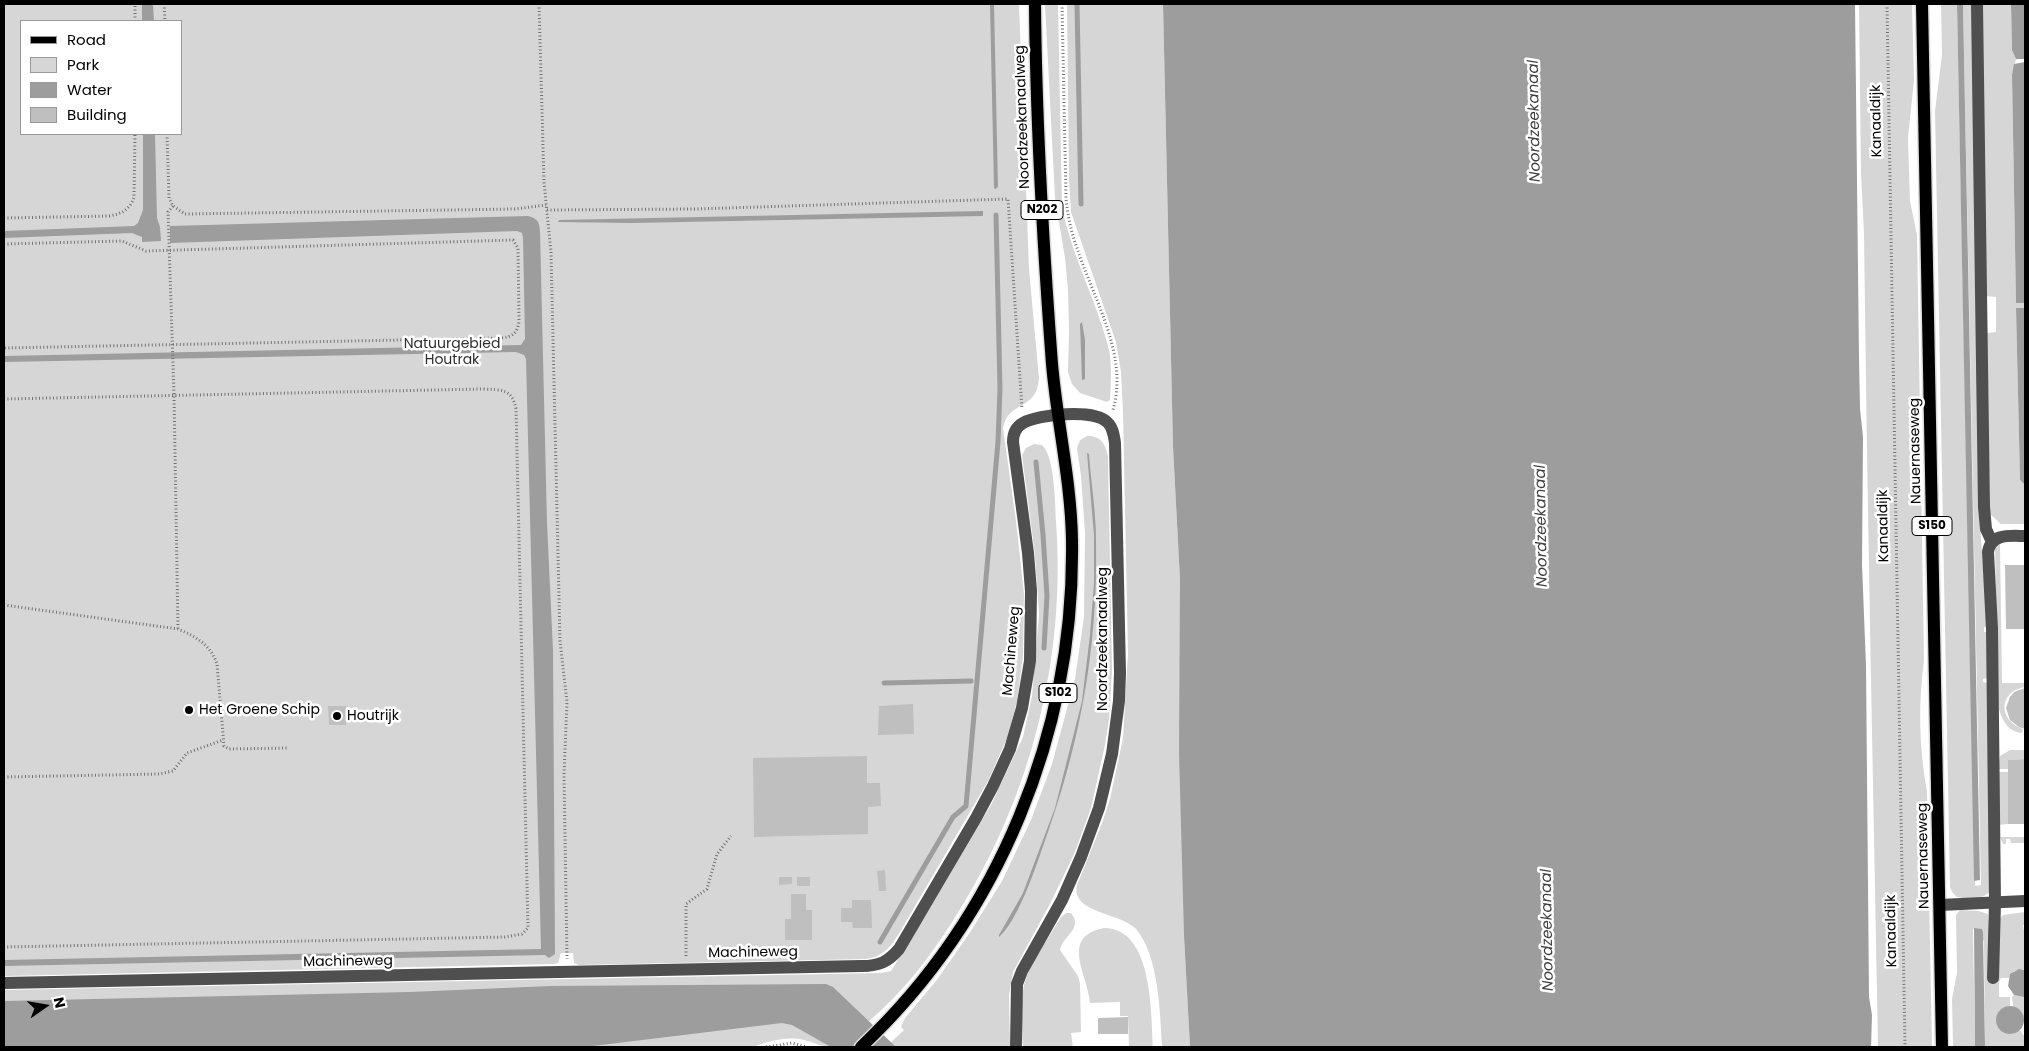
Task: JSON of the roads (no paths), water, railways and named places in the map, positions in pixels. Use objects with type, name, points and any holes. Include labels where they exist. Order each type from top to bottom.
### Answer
[{"type":"main road","name":"Noordzeekanaalweg","points":[[1035,4],[1036,79],[1043,235],[1058,416]]},
{"type":"main road","name":"Nauernaseweg","points":[[1922,4],[1942,1047]]},
{"type":"main road","name":"S102","points":[[861,1047],[892,1017],[948,948],[994,872],[1026,801],[1049,732],[1063,668],[1072,574],[1070,510],[1058,416]]},
{"type":"street","points":[[1976,4],[1984,507],[1986,528],[1992,542]]},
{"type":"street","name":"Noordzeekanaalweg","points":[[1016,1047],[1017,984],[1022,971],[1062,900],[1082,856],[1099,808],[1114,745],[1119,701],[1120,648],[1116,444],[1113,431],[1108,422],[1099,417],[1089,414],[1058,416]]},
{"type":"street","name":"Machineweg","points":[[4,984],[870,966],[886,962],[899,949],[989,794],[1010,749],[1019,722],[1030,661],[1032,608],[1028,553],[1013,442],[1015,431],[1023,423],[1058,416]]},
{"type":"street","points":[[1993,978],[1995,903],[1992,629],[1988,552],[1992,542],[2003,536],[2025,536]]},
{"type":"street","points":[[1940,905],[2025,901]]},
{"type":"water","points":[[142,4],[153,4],[154,20],[142,20]]},
{"type":"water","points":[[990,4],[994,4],[998,187],[995,189],[994,188]]},
{"type":"water","name":"Noordzeekanaal","points":[[1163,4],[1855,4],[1859,358],[1860,409],[1863,437],[1862,564],[1866,666],[1871,1047],[1190,1047],[1184,936],[1179,752],[1180,580],[1173,447]]},
{"type":"water","points":[[1957,4],[1963,4],[1980,880],[1974,881]]},
{"type":"water","points":[[2011,4],[2025,4],[2025,59],[2016,59],[2012,50]]},
{"type":"water","points":[[2025,62],[2025,303],[2016,303],[2012,75],[2014,64]]},
{"type":"water","points":[[143,135],[155,135],[157,218],[161,241],[142,242],[142,237],[132,233],[4,238],[4,231],[134,226],[138,223],[143,210]]},
{"type":"water","points":[[983,211],[983,216],[632,223],[558,222],[559,220]]},
{"type":"water","points":[[528,216],[537,221],[540,231],[547,523],[553,650],[555,954],[549,958],[545,955],[4,966],[4,960],[541,949],[526,359],[524,355],[516,352],[4,362],[4,356],[521,345],[525,339],[523,238],[522,233],[517,231],[170,243],[170,226]]},
{"type":"water","points":[[2016,308],[2025,308],[2025,485],[2020,480]]},
{"type":"water","points":[[1082,322],[1085,340],[1085,379],[1082,380],[1080,324]]},
{"type":"water","points":[[1087,453],[1089,454],[1095,519],[1096,582],[1094,622],[1084,700],[1066,775],[1038,862],[1018,909],[1006,930],[999,937],[1023,893],[1055,808],[1082,701],[1094,583],[1094,535]]},
{"type":"water","points":[[1974,928],[1982,929],[1983,933],[1985,1047],[1975,1047]]},
{"type":"water","points":[[2019,969],[2025,970],[2024,997],[2014,995],[2008,986],[2010,974]]},
{"type":"water","points":[[826,984],[833,987],[896,1047],[831,1047],[792,1025],[782,1023],[593,1046],[4,1047],[4,1001],[410,992],[550,986]]},
{"type":"water","points":[[2010,1006],[2020,1010],[2024,1020],[2020,1030],[2010,1034],[2000,1030],[1996,1020],[2000,1010]]},
{"type":"waterway","points":[[1077,4],[1081,204]]},
{"type":"waterway","points":[[880,942],[953,817],[966,806],[998,442],[1000,389],[996,215]]},
{"type":"waterway","points":[[1036,462],[1047,596],[1044,648]]},
{"type":"waterway","points":[[884,683],[971,681]]},
{"type":"place","name":"Het Groene Schip","points":[[189,710]]},
{"type":"place","name":"Houtrijk","points":[[337,716]]},
{"type":"park label","name":"Natuurgebied Houtrak","points":[[452,352]]}]
